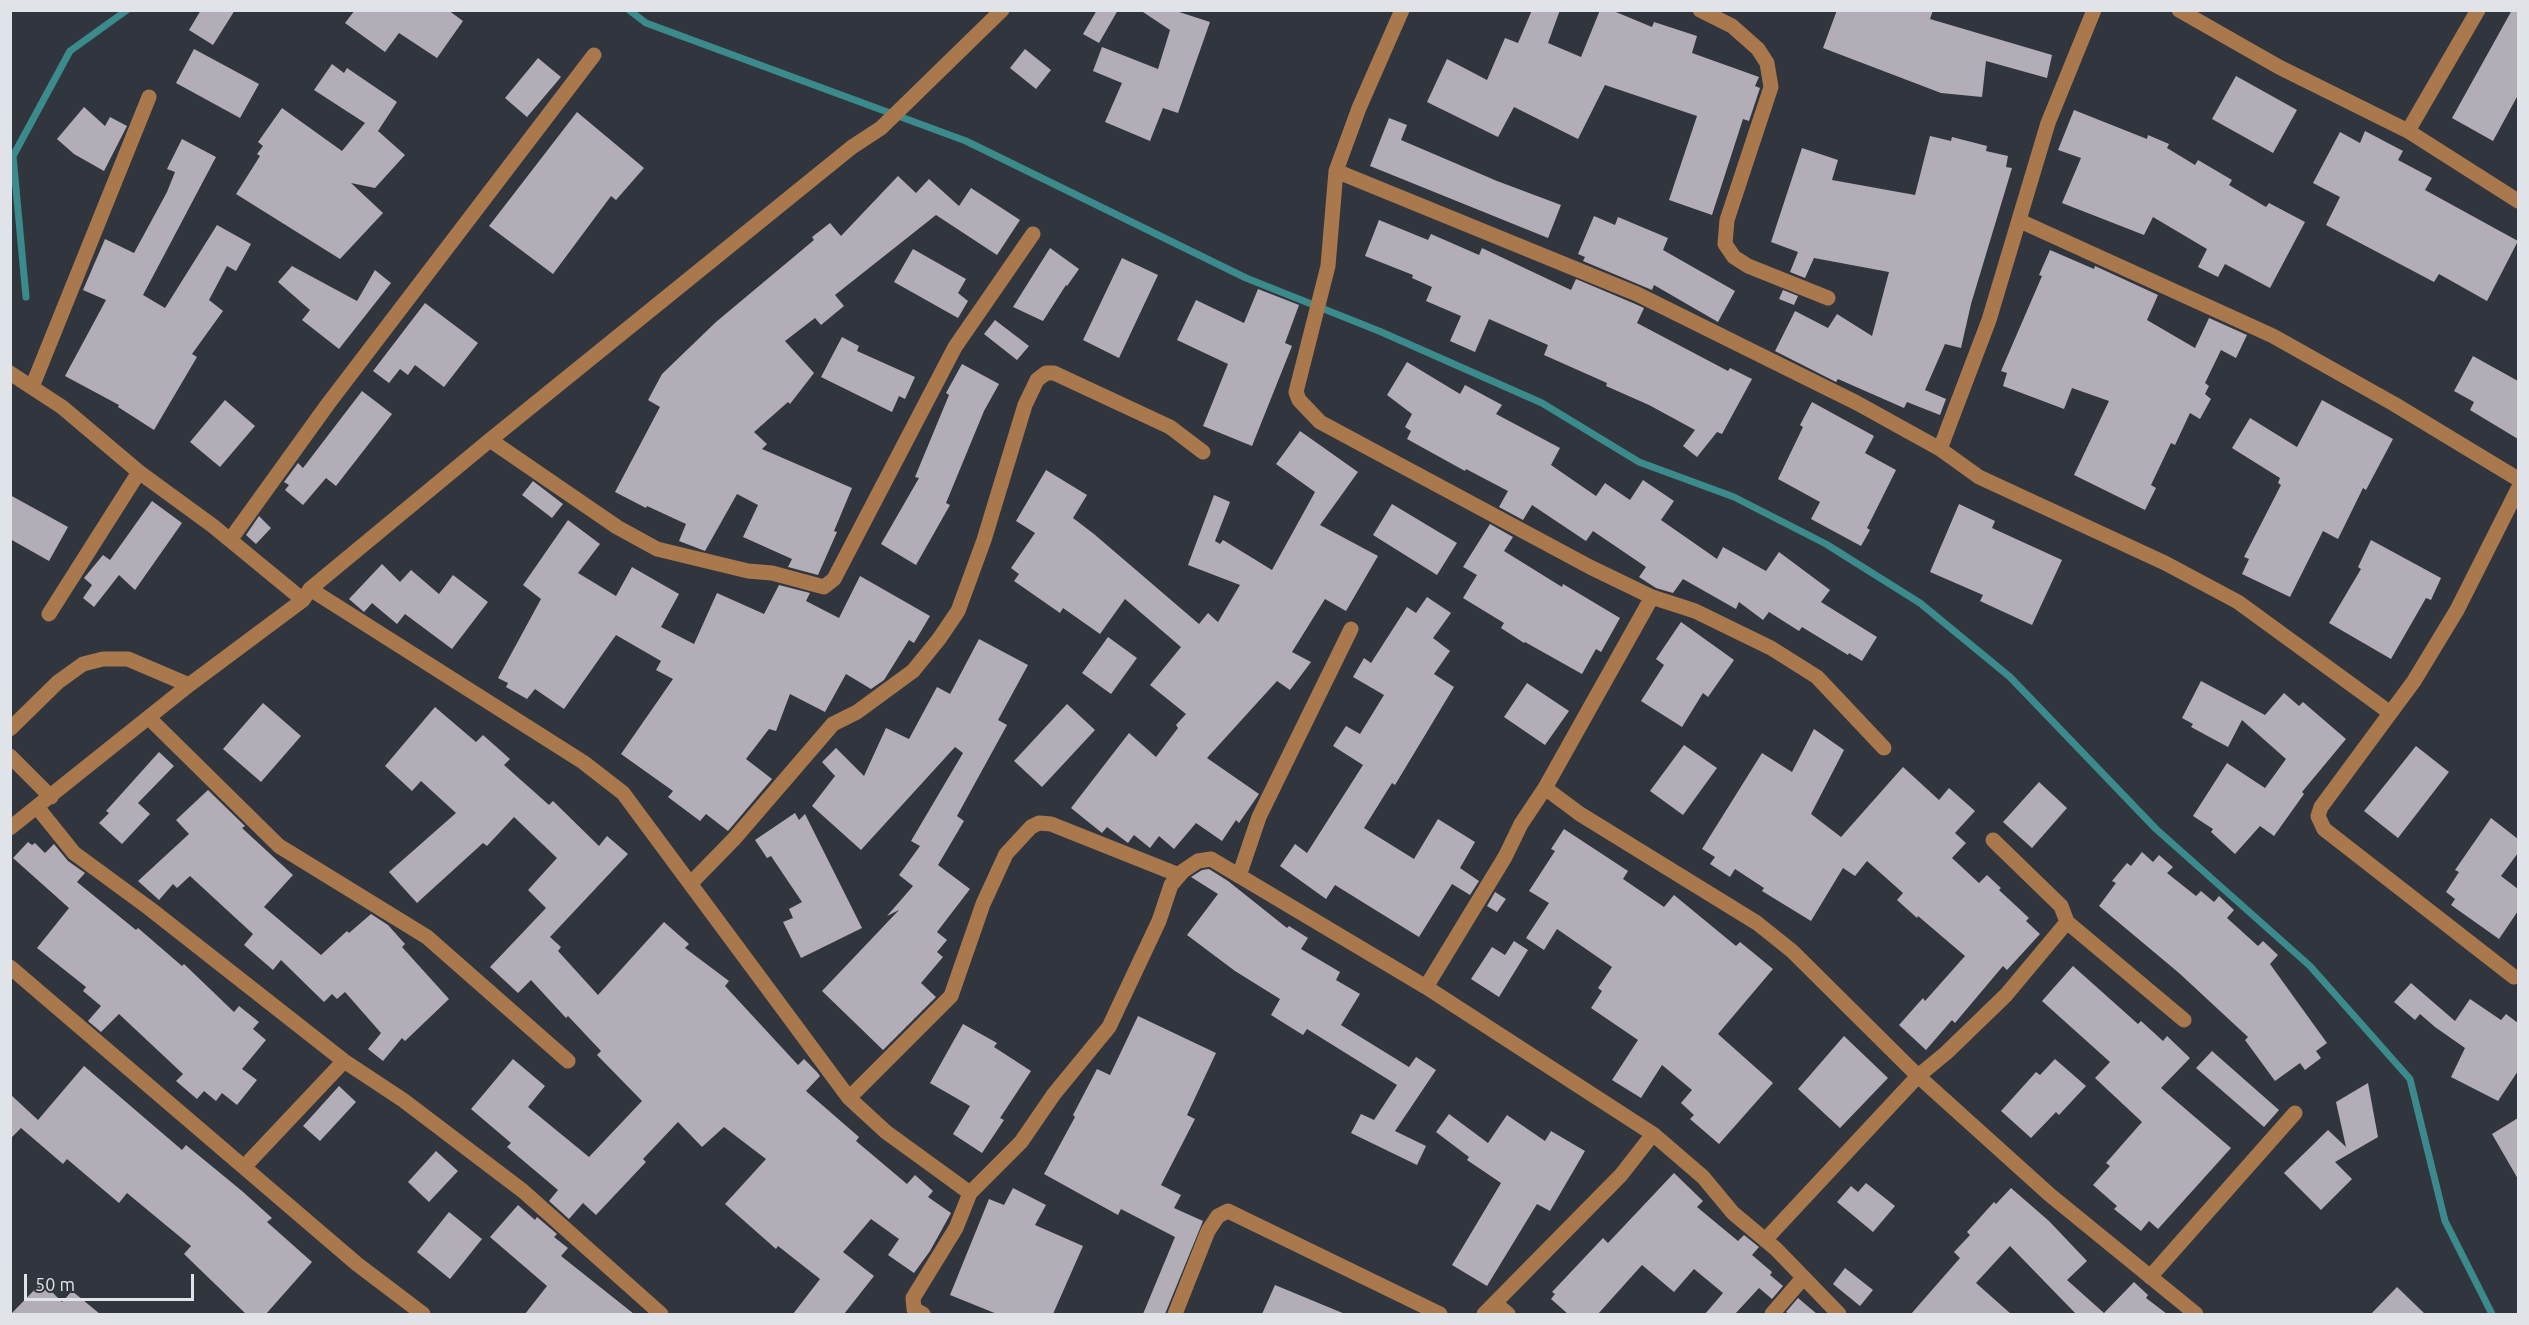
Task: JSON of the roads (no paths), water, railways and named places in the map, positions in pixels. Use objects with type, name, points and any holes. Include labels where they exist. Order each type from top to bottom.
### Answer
[{"type":"street","points":[[10,828],[306,594],[490,440],[852,147],[881,128],[1002,10]]},
{"type":"street","points":[[1402,10],[1359,108],[1336,171],[1328,266],[1296,392],[1299,400],[1320,422],[1590,567],[1652,597],[1695,611],[1771,648],[1817,677],[1884,748]]},
{"type":"street","points":[[1700,10],[1732,26],[1758,49],[1767,63],[1771,87],[1726,220],[1725,244],[1734,257],[1748,266],[1828,298]]},
{"type":"street","points":[[1940,449],[1989,320],[2048,123],[2094,10]]},
{"type":"street","points":[[2179,10],[2279,67],[2408,131],[2518,201]]},
{"type":"street","points":[[2408,131],[2478,10]]},
{"type":"street","points":[[230,540],[328,404],[594,55]]},
{"type":"street","points":[[32,387],[149,97]]},
{"type":"street","points":[[1336,171],[1637,294],[1857,403],[1940,449],[1979,477],[2165,563],[2238,602],[2389,712]]},
{"type":"street","points":[[2020,221],[2273,336],[2394,404],[2518,479]]},
{"type":"street","points":[[490,440],[617,527],[657,549],[748,571],[772,573],[824,587],[834,579],[955,347],[1033,234]]},
{"type":"street","points":[[10,373],[62,407],[139,472],[306,594],[583,762],[623,793],[849,1098],[886,1132],[970,1193]]},
{"type":"street","points":[[691,883],[734,839],[833,724],[857,712],[913,670],[939,639],[958,611],[984,540],[1025,405],[1036,380],[1046,373],[1054,373],[1170,427],[1203,452]]},
{"type":"street","points":[[49,614],[139,472]]},
{"type":"street","points":[[2514,977],[2324,829],[2318,816],[2320,807],[2414,681],[2457,610],[2518,489]]},
{"type":"street","points":[[1426,987],[1505,857],[1521,824],[1545,788],[1652,597]]},
{"type":"street","points":[[1239,876],[1259,817],[1352,629]]},
{"type":"street","points":[[10,729],[67,676],[83,664],[103,659],[128,659],[189,686]]},
{"type":"street","points":[[149,718],[279,846],[427,937],[568,1061]]},
{"type":"street","points":[[10,756],[51,796]]},
{"type":"street","points":[[1545,788],[1580,814],[1757,923],[1792,951],[1918,1076],[2050,1195],[2196,1314]]},
{"type":"street","points":[[37,807],[74,853],[149,908],[344,1061],[403,1100],[523,1191],[661,1314]]},
{"type":"street","points":[[849,1098],[951,996],[983,904],[1006,854],[1031,827],[1039,823],[1051,824],[1179,875]]},
{"type":"street","points":[[1993,840],[2061,906],[2067,922],[2184,1020]]},
{"type":"street","points":[[923,1314],[914,1309],[914,1298],[956,1228],[970,1193],[1021,1142],[1054,1094],[1109,1027],[1159,921],[1171,885],[1179,875],[1197,861],[1211,859],[1426,987],[1653,1134],[1703,1177],[1733,1213],[1765,1240],[1839,1314]]},
{"type":"street","points":[[1765,1240],[1918,1076],[1946,1053],[2006,995],[2067,922]]},
{"type":"street","points":[[10,967],[357,1264],[423,1314]]},
{"type":"street","points":[[243,1167],[344,1061]]},
{"type":"street","points":[[2150,1277],[2295,1113]]},
{"type":"street","points":[[1484,1314],[1621,1175],[1653,1134]]},
{"type":"street","points":[[1174,1314],[1208,1231],[1218,1216],[1228,1211],[1440,1314]]},
{"type":"street","points":[[1772,1314],[1803,1278]]},
{"type":"street","points":[[1495,1303],[1508,1314]]},
{"type":"waterway","points":[[26,297],[13,156],[70,51],[127,10]]},
{"type":"waterway","points":[[629,10],[646,23],[966,141],[1246,278],[1379,331],[1542,403],[1639,462],[1734,497],[1826,544],[1920,603],[2010,677],[2156,829],[2310,966],[2410,1079],[2445,1221],[2492,1314]]}]
